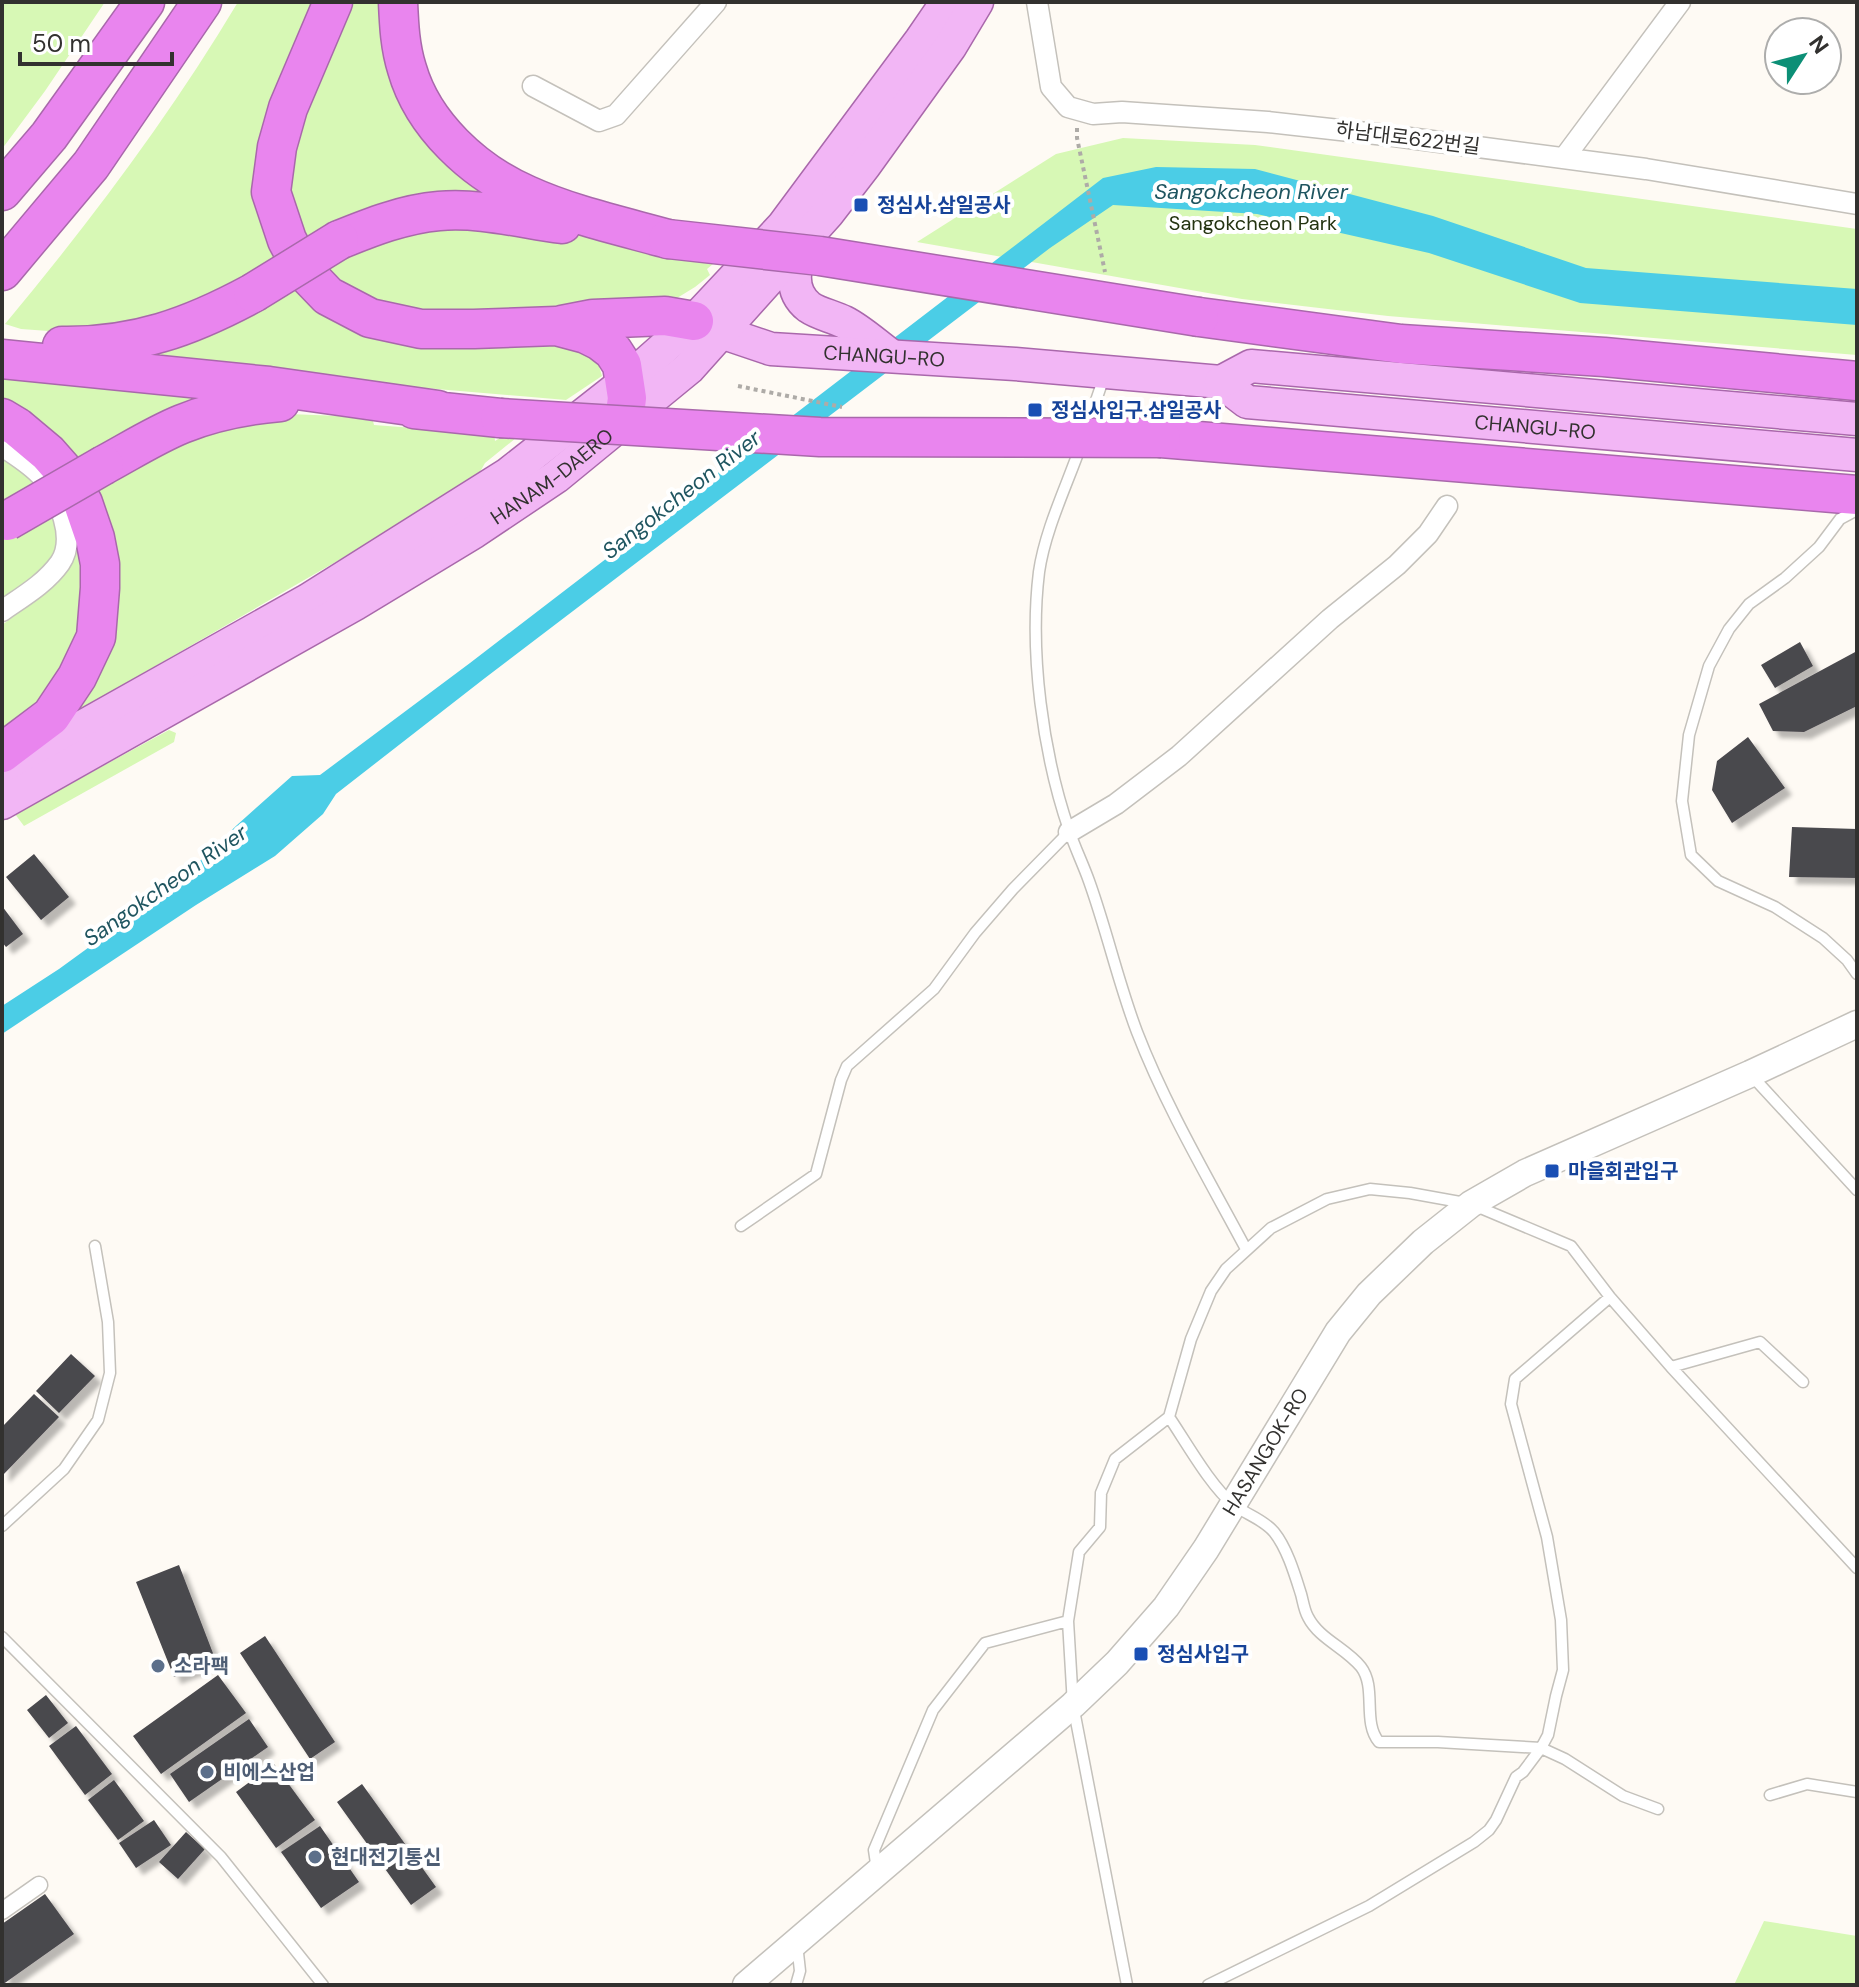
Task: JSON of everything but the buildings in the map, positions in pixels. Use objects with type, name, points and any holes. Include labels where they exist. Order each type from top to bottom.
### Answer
[{"type":"highway","points":[[2,191],[49,136],[145,2]]},
{"type":"highway","points":[[2,271],[91,165],[202,2]]},
{"type":"highway","points":[[333,2],[288,108],[277,147],[271,192],[287,240],[303,270],[328,296],[370,318],[421,329],[556,326],[593,319],[665,316],[707,327]]},
{"type":"highway","points":[[398,2],[407,71],[420,101],[441,130],[465,155],[494,178],[526,195],[668,239]]},
{"type":"highway","points":[[2,342],[81,346],[136,340],[209,315],[253,293],[339,240],[386,221],[440,211],[471,211],[668,239],[820,256],[1199,317],[1401,344],[1604,357],[1857,381]]},
{"type":"highway","points":[[556,326],[586,334],[613,351],[622,365],[625,382],[627,398],[624,421]]},
{"type":"highway","points":[[2,359],[269,386],[500,418],[820,437],[1161,438],[1857,495]]},
{"type":"highway","points":[[4,522],[181,424],[218,412],[288,402],[438,410]]},
{"type":"highway","points":[[2,418],[48,453],[63,470],[83,503],[100,564],[96,637],[77,677],[51,716],[2,753]]},
{"type":"main road","name":"HANAM-DAERO","points":[[2,803],[355,604],[474,532],[556,477],[689,368],[707,327],[947,2]]},
{"type":"main road","name":"HANAM-DAERO","points":[[2,772],[308,600],[508,474],[625,382],[707,327],[805,240],[865,165],[950,47],[977,2]]},
{"type":"main road","points":[[805,240],[795,263],[795,283],[807,306],[845,322],[890,355]]},
{"type":"main road","name":"CHANGU-RO","points":[[707,327],[771,349],[1015,364],[1221,382],[1247,402],[1857,455]]},
{"type":"main road","name":"CHANGU-RO","points":[[1221,382],[1251,366],[1857,419]]},
{"type":"street","points":[[533,86],[599,121],[616,115],[716,2]]},
{"type":"street","name":"하남대로622번길","points":[[1037,2],[1051,87],[1068,107],[1093,114],[1122,112],[1268,122],[1646,169],[1857,204]]},
{"type":"street","points":[[1564,158],[1680,2]]},
{"type":"street","points":[[2,446],[41,476],[64,513],[67,538],[62,560],[47,579],[2,611]]},
{"type":"street","points":[[1069,832],[1116,804],[1179,756],[1330,619],[1397,565],[1428,534],[1447,506]]},
{"type":"street","name":"HASANGOK-RO","points":[[746,1985],[1073,1705],[1117,1663],[1166,1607],[1206,1549],[1338,1332],[1369,1294],[1423,1242],[1471,1204],[1525,1173],[1857,1024]]},
{"type":"street","points":[[2,1911],[39,1885]]},
{"type":"lane","points":[[1106,371],[1049,533],[1040,568],[1035,615],[1046,738],[1069,832],[1089,881],[1138,1035],[1173,1110],[1246,1249]]},
{"type":"lane","points":[[1857,510],[1840,519],[1819,547],[1785,578],[1749,604],[1729,629],[1709,666],[1689,735],[1682,801],[1691,855],[1718,881],[1775,907],[1823,938],[1857,974]]},
{"type":"lane","points":[[741,1226],[816,1174],[847,1066],[934,989],[975,933],[1069,832]]},
{"type":"lane","points":[[1750,1074],[1857,1190]]},
{"type":"lane","points":[[1127,1985],[1073,1705],[1068,1621],[1079,1552],[1100,1527],[1101,1493],[1115,1459],[1169,1417],[1191,1339],[1211,1291],[1226,1269],[1271,1228],[1327,1199],[1370,1189],[1471,1204],[1571,1246],[1610,1297],[1671,1367],[1857,1568]]},
{"type":"lane","points":[[2,1526],[64,1469],[98,1420],[110,1373],[108,1322],[95,1246]]},
{"type":"lane","points":[[1208,1985],[1369,1906],[1474,1842],[1489,1830],[1516,1777],[1541,1748],[1548,1735],[1563,1670],[1561,1620],[1547,1537],[1511,1404],[1515,1379],[1610,1297]]},
{"type":"lane","points":[[1671,1367],[1760,1342],[1803,1382]]},
{"type":"lane","points":[[1169,1417],[1207,1474],[1233,1504],[1259,1519],[1275,1534],[1294,1571],[1308,1618],[1362,1668],[1370,1696],[1370,1718],[1379,1742],[1541,1748],[1565,1759],[1623,1796],[1658,1809]]},
{"type":"lane","points":[[878,1872],[874,1850],[933,1710],[985,1643],[1068,1621]]},
{"type":"lane","points":[[2,1637],[221,1857],[323,1985]]},
{"type":"lane","points":[[1770,1795],[1807,1784],[1857,1792]]},
{"type":"lane","points":[[796,1942],[800,1971],[796,1985]]},
{"type":"path","points":[[1077,138],[1107,281]]},
{"type":"path","points":[[738,386],[812,401]]},
{"type":"green space","points":[[2,2],[105,2],[2,149]]},
{"type":"green space","points":[[238,2],[318,2],[257,205],[264,236],[277,264],[182,316],[76,333],[21,329],[5,324],[128,168]]},
{"type":"green space","points":[[343,2],[381,2],[381,19],[501,195],[306,246],[284,171]]},
{"type":"green space","name":"Sangokcheon Park","points":[[1123,138],[1255,145],[1857,229],[1857,355],[1388,316],[1242,299],[917,242],[1056,154]]},
{"type":"green space","points":[[532,226],[719,259],[707,269],[710,275],[669,303],[457,312],[409,308],[383,302],[347,284],[325,264],[412,228]]},
{"type":"green space","points":[[295,281],[584,351],[598,363],[602,376],[566,400],[224,371],[119,356]]},
{"type":"green space","points":[[2,374],[229,395],[77,467],[19,409],[2,399]]},
{"type":"green space","points":[[289,414],[339,416],[373,421],[374,425],[494,434],[495,441],[503,436],[516,438],[485,463],[476,479],[436,504],[74,713],[91,488],[168,444]]},
{"type":"green space","points":[[2,459],[25,475],[38,489],[2,510]]},
{"type":"green space","points":[[56,508],[59,543],[51,562],[2,600],[2,539]]},
{"type":"green space","points":[[78,531],[83,532],[80,655],[2,742],[2,625],[58,583],[75,556]]},
{"type":"green space","points":[[169,730],[176,733],[174,742],[24,826],[15,814]]},
{"type":"green space","points":[[1764,1921],[1857,1936],[1857,1985],[1734,1985]]},
{"type":"water","name":"Sangokcheon River","points":[[1156,167],[1255,169],[1433,216],[1586,268],[1857,289],[1857,325],[1580,303],[1429,253],[1257,214],[1113,205],[1050,248],[485,678],[336,794],[323,814],[275,856],[2,1034],[2,1006],[59,969],[176,884],[292,776],[320,775],[1103,178]]},
{"type":"place","name":"정심사.삼일공사","points":[[861,205]]},
{"type":"place","name":"정심사입구.삼일공사","points":[[1035,410]]},
{"type":"place","name":"마을회관입구","points":[[1552,1171]]},
{"type":"place","name":"정심사입구","points":[[1141,1654]]},
{"type":"place","name":"소라팩","points":[[158,1666]]},
{"type":"place","name":"비에스산업","points":[[207,1772]]},
{"type":"place","name":"현대전기통신","points":[[315,1857]]}]
